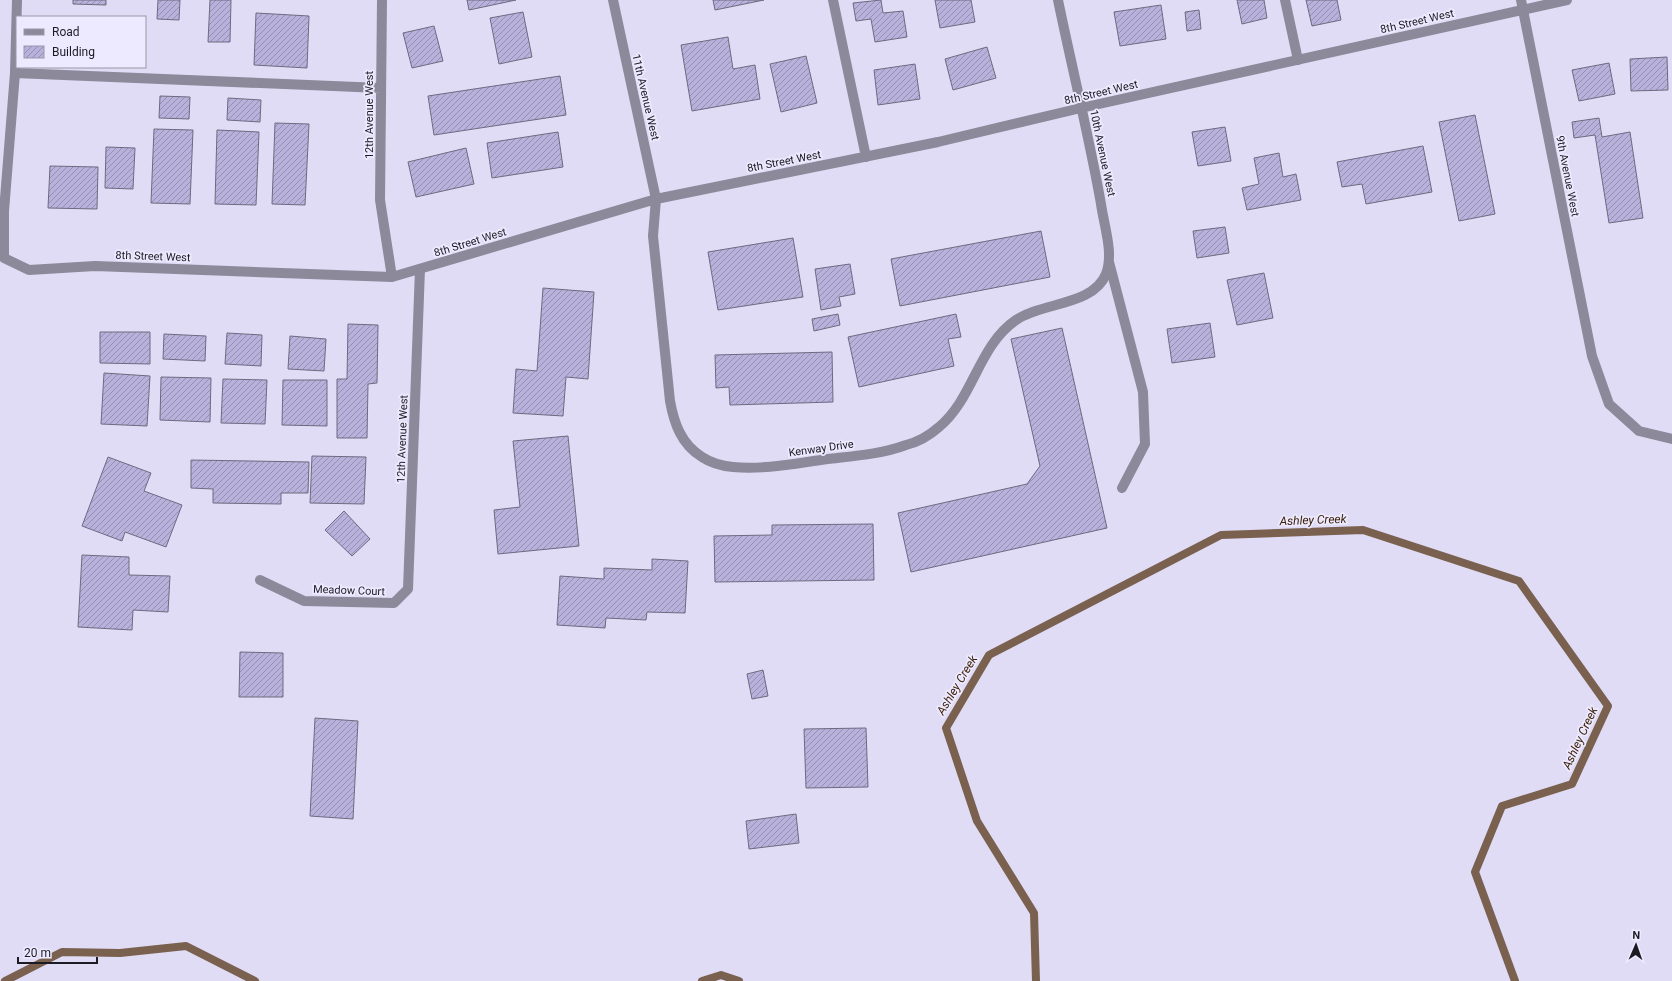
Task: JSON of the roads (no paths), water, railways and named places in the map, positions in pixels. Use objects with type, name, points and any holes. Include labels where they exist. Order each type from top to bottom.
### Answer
[{"type":"street","points":[[17,0],[17,16]]},
{"type":"street","name":"12th Avenue West","points":[[382,0],[380,200],[392,277]]},
{"type":"street","name":"11th Avenue West","points":[[613,0],[656,199]]},
{"type":"street","points":[[833,0],[866,157]]},
{"type":"street","name":"10th Avenue West","points":[[1058,0],[1094,167],[1107,241]]},
{"type":"street","points":[[1285,0],[1298,60]]},
{"type":"street","name":"8th Street West","points":[[15,73],[4,211],[4,258],[30,270],[95,266],[392,277],[656,199],[938,142],[1081,108],[1298,60],[1522,5],[1568,0]]},
{"type":"street","name":"9th Avenue West","points":[[1522,5],[1592,356],[1609,404],[1639,432],[1672,439]]},
{"type":"street","points":[[16,36],[15,73],[381,88]]},
{"type":"street","name":"Kenway Drive","points":[[656,199],[653,236],[673,418],[679,433],[689,446],[701,457],[716,464],[731,467],[763,468],[868,454],[906,446],[923,438],[939,427],[963,400],[988,351],[1000,335],[1015,320],[1033,310],[1090,293],[1098,286],[1105,275],[1109,260],[1107,241]]},
{"type":"street","points":[[1109,260],[1143,392],[1145,444],[1122,488]]},
{"type":"street","name":"12th Avenue West","points":[[394,603],[408,589],[420,269]]},
{"type":"street","name":"Meadow Court","points":[[260,580],[304,601],[394,603]]},
{"type":"waterway","name":"Ashley Creek","points":[[1036,981],[1034,913],[977,821],[946,728],[989,655],[1221,535],[1363,530],[1519,581],[1608,706],[1572,784],[1502,806],[1475,872],[1515,981]]},
{"type":"waterway","name":"Ashley Creek","points":[[5,981],[62,952],[120,953],[186,946],[255,981]]},
{"type":"waterway","name":"Ashley Creek","points":[[702,981],[721,975],[739,981]]}]
